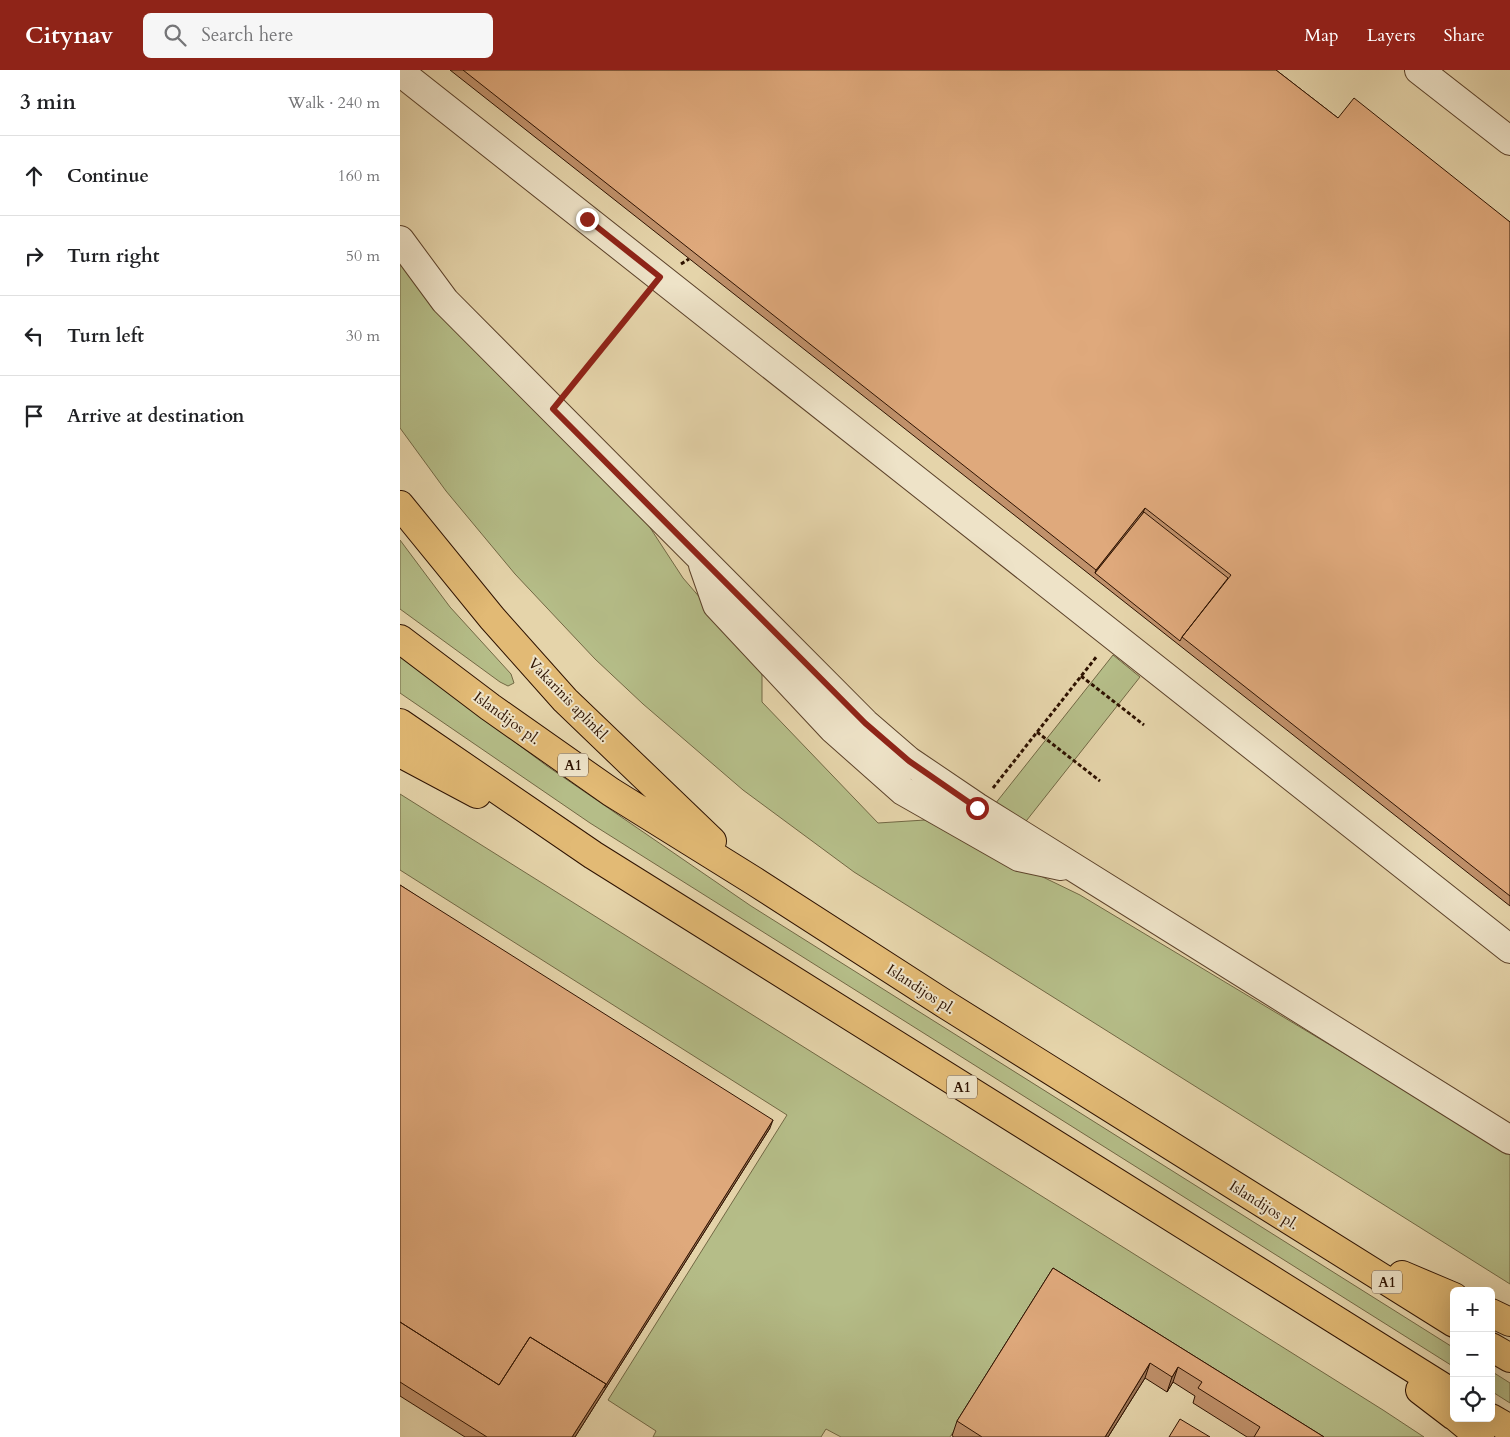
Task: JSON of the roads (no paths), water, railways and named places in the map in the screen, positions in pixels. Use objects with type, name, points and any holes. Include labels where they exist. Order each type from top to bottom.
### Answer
[{"type":"highway","name":"Vakarinis aplinkl.","points":[[400,505],[492,618],[565,700],[754,881]]},
{"type":"highway","name":"Islandijos pl.","points":[[400,639],[490,707],[611,792],[1450,1321]]},
{"type":"highway","name":"A1","points":[[400,723],[594,855],[1450,1392]]},
{"type":"highway","points":[[400,753],[594,855]]},
{"type":"highway","points":[[1320,1240],[1450,1295]]},
{"type":"highway","points":[[1495,1315],[1510,1322]]},
{"type":"highway","points":[[1331,1318],[1450,1413]]},
{"type":"highway","points":[[1495,1349],[1510,1358]]},
{"type":"highway","points":[[1495,1420],[1510,1429]]},
{"type":"highway","points":[[1461,1422],[1480,1437]]},
{"type":"street","points":[[1419,70],[1510,142]]},
{"type":"street","points":[[400,72],[1510,949]]},
{"type":"street","points":[[400,240],[445,301],[865,723],[909,761],[977,808],[1510,1140]]},
{"type":"street","points":[[699,555],[717,605],[833,729],[903,791],[1019,858],[1077,869]]}]
